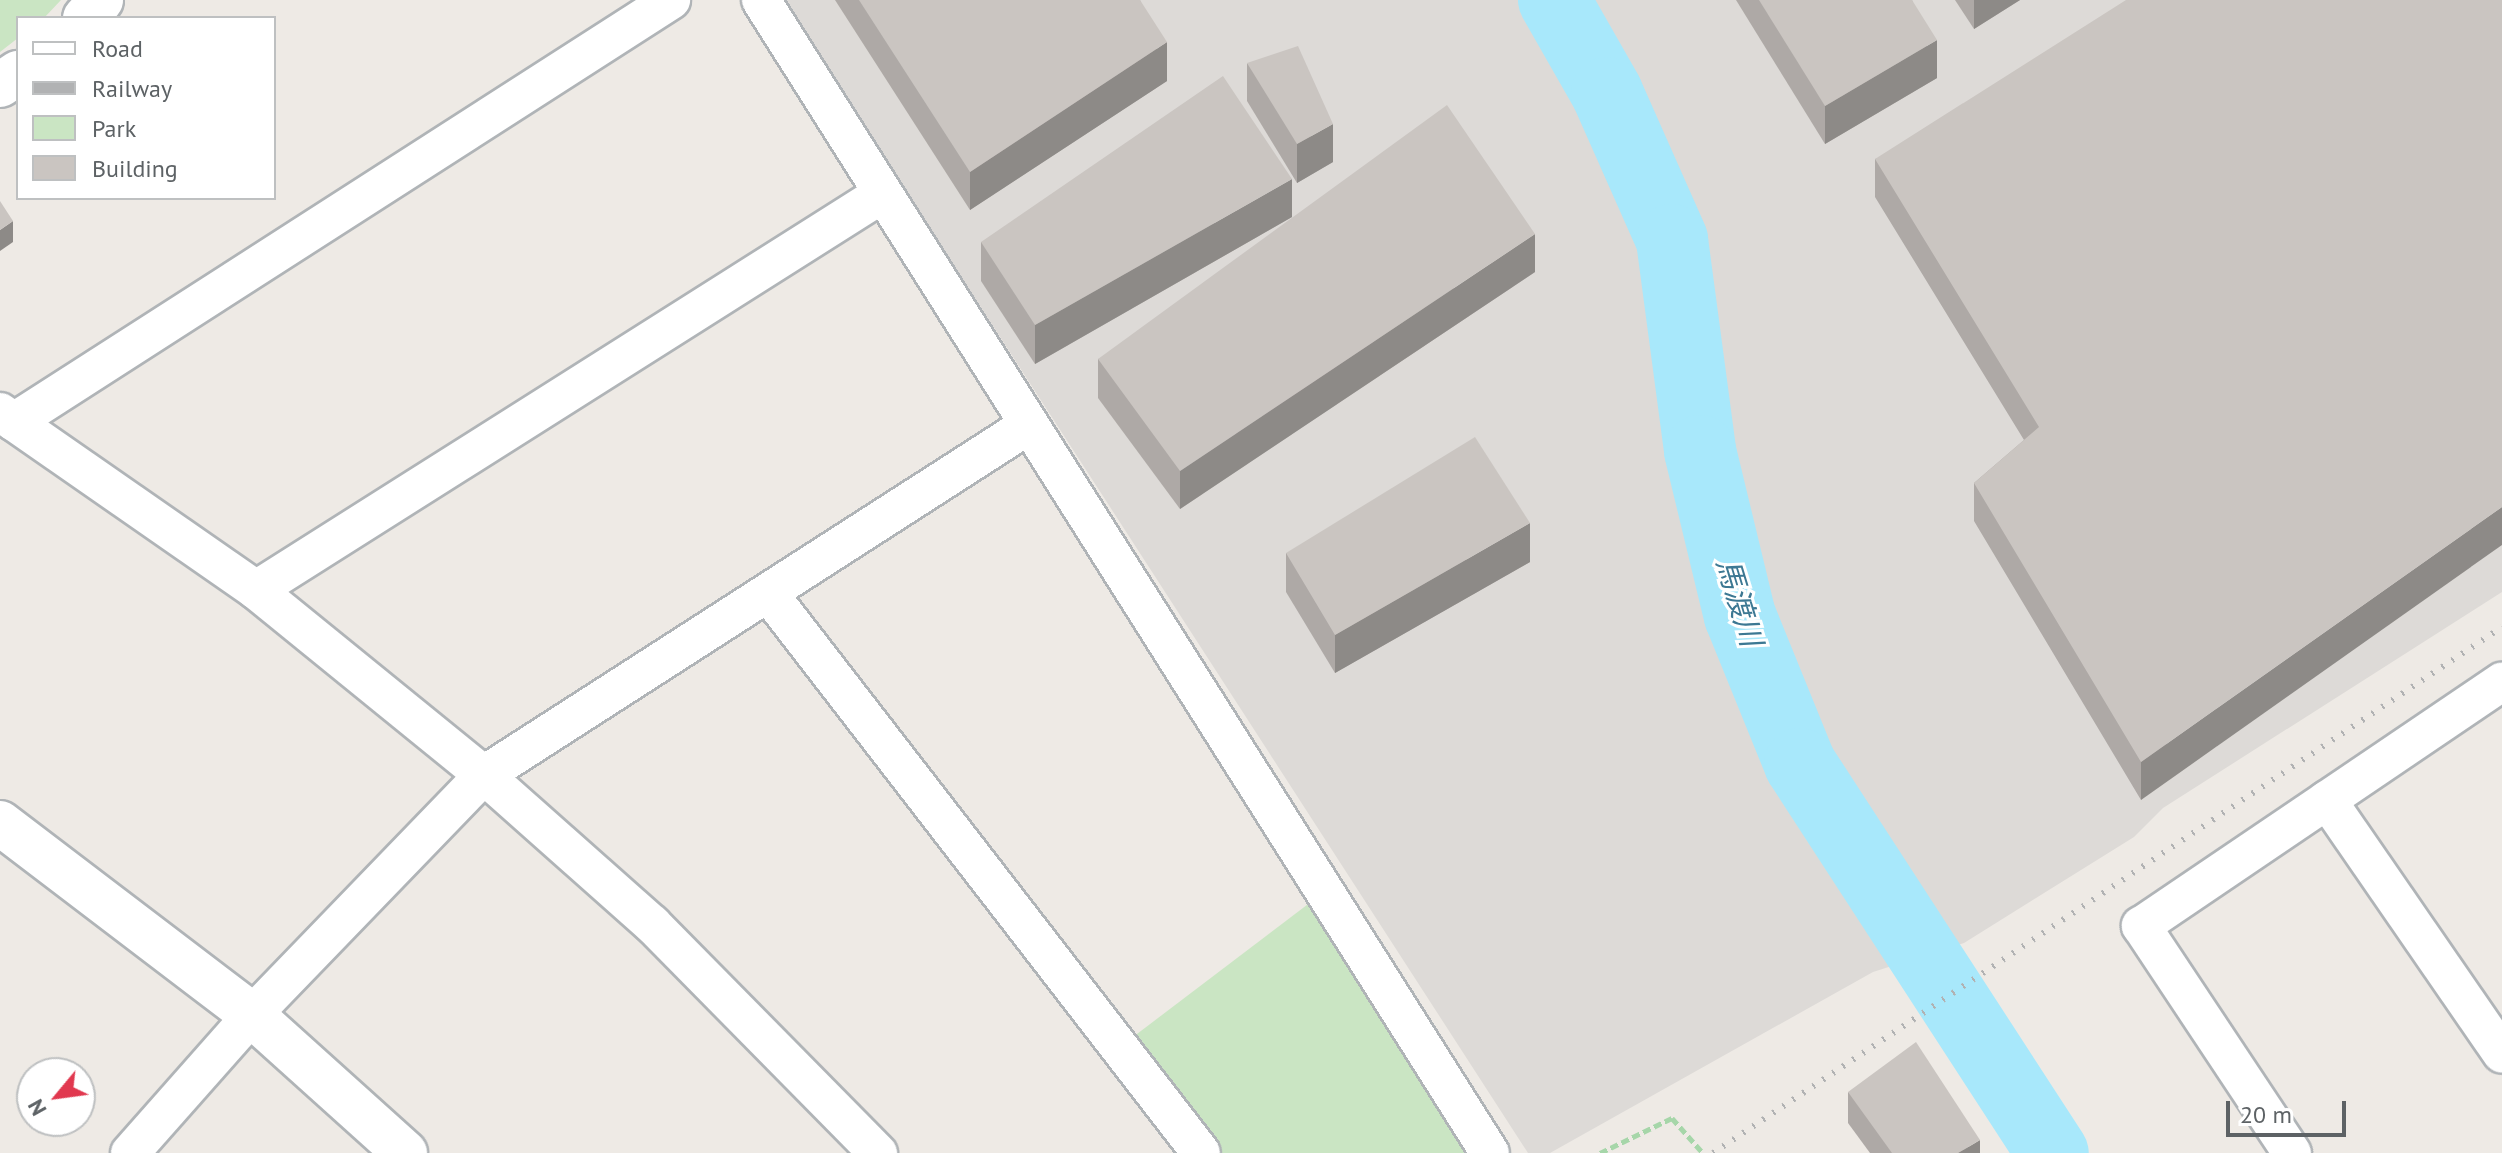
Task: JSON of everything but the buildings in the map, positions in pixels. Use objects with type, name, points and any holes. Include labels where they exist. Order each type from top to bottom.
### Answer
[{"type":"street","points":[[87,16],[101,0]]},
{"type":"street","points":[[671,0],[7,417],[256,590],[484,775],[652,924],[878,1153]]},
{"type":"street","points":[[761,0],[1027,426],[1490,1153]]},
{"type":"street","points":[[256,590],[882,194]]},
{"type":"street","points":[[130,1153],[252,1015],[484,775],[1027,426]]},
{"type":"street","points":[[769,594],[1201,1153]]},
{"type":"street","points":[[2292,1153],[2141,926],[2502,682]]},
{"type":"street","points":[[2327,800],[2502,1054]]},
{"type":"street","points":[[0,823],[252,1015],[405,1153]]},
{"type":"path","points":[[1600,1153],[1672,1118],[1703,1153]]},
{"type":"shaded area","points":[[782,0],[2502,0],[2502,592],[2163,808],[2134,837],[1964,943],[1873,972],[1550,1153],[1528,1153]]},
{"type":"green space","points":[[0,0],[61,0],[46,16],[16,16],[16,40],[0,52]]},
{"type":"green space","points":[[1324,892],[1490,1153],[1218,1153],[1133,1037]]},
{"type":"waterway","name":"馬渡川","points":[[1554,0],[1607,93],[1672,240],[1700,451],[1740,616],[1800,764],[2053,1153]]},
{"type":"railway","points":[[1713,1153],[2502,627]]}]
